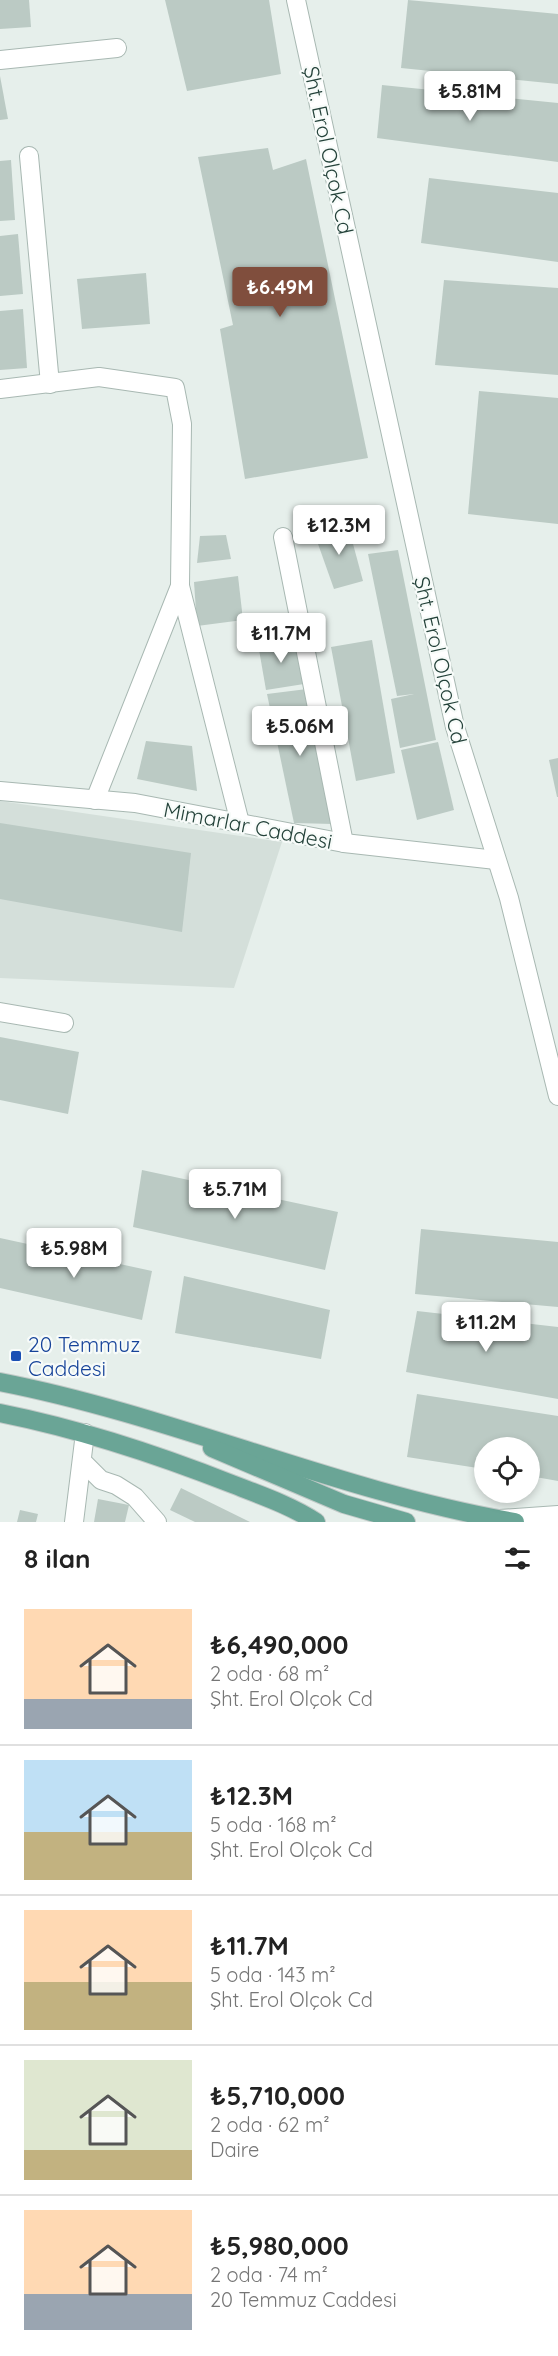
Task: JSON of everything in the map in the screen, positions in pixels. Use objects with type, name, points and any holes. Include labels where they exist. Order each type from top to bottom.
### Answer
[{"type":"main road","points":[[0,1382],[96,1404],[233,1444],[309,1471],[420,1502],[506,1521]]},
{"type":"main road","points":[[96,1404],[214,1448],[344,1504],[406,1522]]},
{"type":"main road","points":[[0,1413],[85,1433],[180,1462],[279,1502],[315,1522]]},
{"type":"street","name":"Şht. Erol Olçok Cd","points":[[296,0],[455,727],[509,898],[558,1096]]},
{"type":"street","points":[[0,60],[117,48]]},
{"type":"street","points":[[28,156],[50,384]]},
{"type":"street","points":[[0,389],[99,377],[175,388],[182,424],[180,586],[240,823]]},
{"type":"street","points":[[283,537],[344,843]]},
{"type":"street","points":[[95,800],[180,586]]},
{"type":"street","name":"Mimarlar Caddesi","points":[[0,791],[135,803],[344,843],[496,860]]},
{"type":"street","points":[[0,1012],[64,1023]]},
{"type":"street","points":[[74,1522],[85,1433]]},
{"type":"street","points":[[82,1461],[101,1480],[116,1485],[135,1497],[157,1522]]},
{"type":"street","points":[[506,1521],[558,1515]]},
{"type":"shaded area","points":[[0,801],[282,842],[234,988],[0,978]]},
{"type":"building","points":[[0,0],[29,0],[31,27],[0,29]]},
{"type":"building","points":[[165,0],[269,0],[281,74],[187,91]]},
{"type":"building","points":[[408,0],[558,14],[558,84],[401,68]]},
{"type":"building","points":[[0,76],[8,119],[0,120]]},
{"type":"building","points":[[382,85],[558,103],[558,162],[377,138]]},
{"type":"building","points":[[268,148],[273,170],[306,159],[368,458],[245,479],[220,329],[233,325],[198,157]]},
{"type":"building","points":[[11,160],[15,220],[0,221],[0,161]]},
{"type":"building","points":[[429,178],[558,193],[558,262],[421,243]]},
{"type":"building","points":[[18,234],[23,294],[0,296],[0,236]]},
{"type":"building","points":[[146,273],[150,324],[82,329],[77,279]]},
{"type":"building","points":[[444,280],[558,288],[558,375],[435,365]]},
{"type":"building","points":[[23,309],[27,368],[0,370],[0,311]]},
{"type":"building","points":[[479,391],[558,398],[558,524],[468,514]]},
{"type":"building","points":[[312,527],[349,529],[363,581],[334,589]]},
{"type":"building","points":[[226,535],[231,559],[197,563],[200,536]]},
{"type":"building","points":[[398,550],[436,740],[400,748],[391,699],[414,694],[397,696],[368,554]]},
{"type":"building","points":[[238,576],[243,620],[197,626],[194,582]]},
{"type":"building","points":[[297,639],[304,684],[266,690],[258,644]]},
{"type":"building","points":[[372,640],[395,773],[356,781],[331,647]]},
{"type":"building","points":[[307,689],[333,824],[294,823],[267,694]]},
{"type":"building","points":[[146,741],[192,746],[197,791],[137,779]]},
{"type":"building","points":[[438,742],[454,810],[417,820],[401,750]]},
{"type":"building","points":[[558,758],[558,797],[557,797],[549,760]]},
{"type":"building","points":[[0,823],[191,853],[182,932],[0,899]]},
{"type":"building","points":[[0,1037],[79,1052],[68,1114],[0,1100]]},
{"type":"building","points":[[142,1170],[338,1212],[325,1270],[133,1227]]},
{"type":"building","points":[[421,1229],[558,1242],[558,1307],[415,1294]]},
{"type":"building","points":[[0,1238],[152,1271],[142,1320],[0,1288]]},
{"type":"building","points":[[184,1276],[330,1310],[321,1359],[175,1333]]},
{"type":"building","points":[[417,1311],[558,1327],[558,1399],[406,1372]]},
{"type":"building","points":[[417,1394],[558,1416],[558,1481],[540,1478],[540,1437],[474,1437],[474,1467],[407,1457]]},
{"type":"building","points":[[181,1488],[250,1522],[195,1522],[170,1510]]},
{"type":"building","points":[[98,1499],[129,1505],[125,1522],[94,1522]]},
{"type":"building","points":[[20,1510],[38,1514],[36,1522],[17,1522]]},
{"type":"place","name":"20 Temmuz Caddesi","points":[[16,1356]]}]
